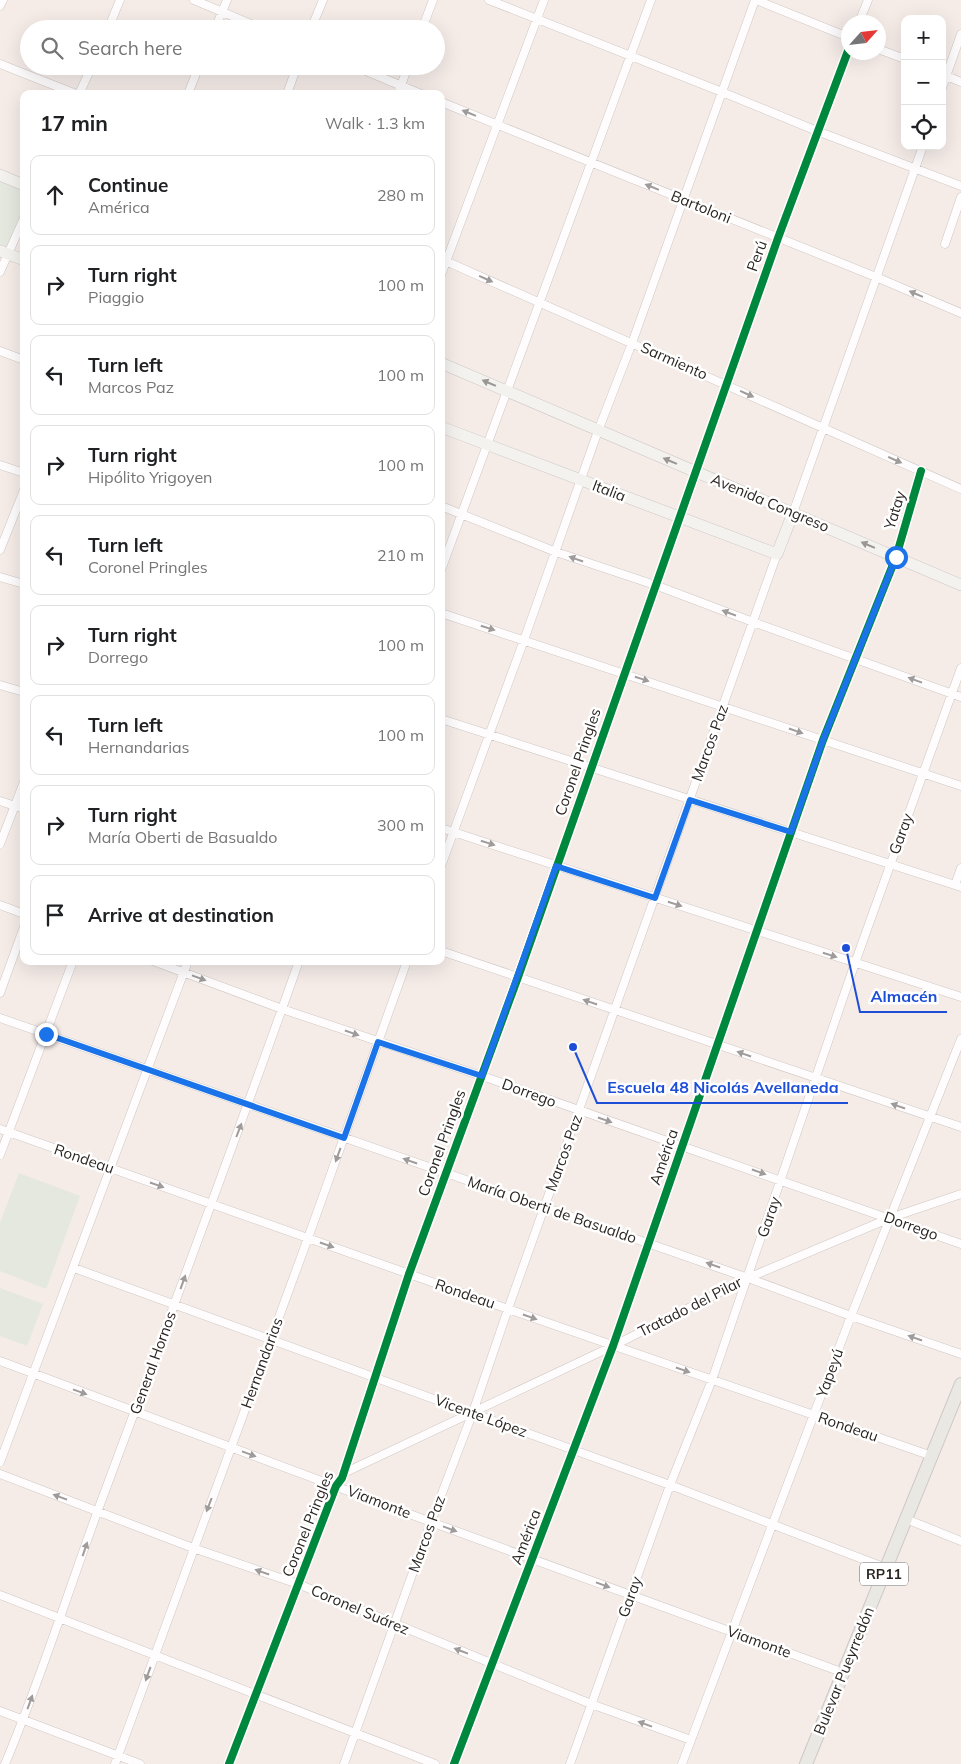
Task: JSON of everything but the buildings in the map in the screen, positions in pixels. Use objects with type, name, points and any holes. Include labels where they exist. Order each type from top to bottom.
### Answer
[{"type":"main road","name":"Bulevar Pueyrredón","points":[[806,1764],[961,1384]]},
{"type":"street","points":[[0,6],[3,0]]},
{"type":"street","points":[[112,20],[120,0]]},
{"type":"street","points":[[194,0],[241,20]]},
{"type":"street","points":[[219,20],[227,0]]},
{"type":"street","points":[[314,20],[322,0]]},
{"type":"street","points":[[425,20],[433,0]]},
{"type":"street","points":[[490,0],[817,131],[961,186]]},
{"type":"street","points":[[445,258],[498,125],[544,0]]},
{"type":"street","points":[[445,559],[651,0]]},
{"type":"street","points":[[445,855],[756,0],[841,34]]},
{"type":"street","points":[[862,15],[868,0]]},
{"type":"street","points":[[946,70],[961,34]]},
{"type":"street","points":[[886,52],[901,58]]},
{"type":"street","name":"Perú","points":[[695,472],[778,238],[845,60]]},
{"type":"street","points":[[0,64],[20,72]]},
{"type":"street","points":[[29,75],[68,90]]},
{"type":"street","points":[[80,90],[88,75]]},
{"type":"street","points":[[190,90],[195,75]]},
{"type":"street","points":[[288,90],[294,75]]},
{"type":"street","points":[[375,75],[411,90]]},
{"type":"street","points":[[400,90],[405,75]]},
{"type":"street","points":[[946,76],[961,82]]},
{"type":"street","name":"Bartoloni","points":[[445,104],[876,277],[961,314]]},
{"type":"street","points":[[792,513],[922,150]]},
{"type":"street","points":[[0,174],[20,183]]},
{"type":"street","points":[[945,244],[961,197]]},
{"type":"street","points":[[0,272],[4,252],[20,225]]},
{"type":"street","points":[[4,252],[20,258]]},
{"type":"street","name":"Sarmiento","points":[[445,260],[961,490]]},
{"type":"street","points":[[0,351],[20,358]]},
{"type":"street","name":"Avenida Congreso","points":[[445,365],[961,585]]},
{"type":"street","name":"Italia","points":[[445,429],[777,554]]},
{"type":"street","points":[[0,465],[20,472]]},
{"type":"street","name":"Coronel Pringles","points":[[229,1764],[336,1486],[344,1473],[409,1274],[518,977],[695,472]]},
{"type":"street","name":"Yatay","points":[[896,557],[921,472]]},
{"type":"street","points":[[0,550],[20,500]]},
{"type":"street","points":[[445,508],[556,552],[655,585],[961,697]]},
{"type":"street","name":"Marcos Paz","points":[[344,1764],[472,1412],[792,513]]},
{"type":"street","name":"América","points":[[454,1764],[613,1346],[823,740],[896,557]]},
{"type":"street","points":[[0,577],[20,583]]},
{"type":"street","points":[[445,614],[961,786]]},
{"type":"street","name":"Garay","points":[[570,1764],[670,1485],[712,1380],[817,1079],[855,963],[961,668]]},
{"type":"street","points":[[0,684],[20,691]]},
{"type":"street","points":[[445,720],[958,886],[961,868]]},
{"type":"street","points":[[0,844],[20,793]]},
{"type":"street","points":[[0,801],[20,808]]},
{"type":"street","points":[[445,829],[961,996]]},
{"type":"street","points":[[0,905],[20,912]]},
{"type":"street","points":[[0,992],[20,938]]},
{"type":"street","points":[[445,952],[961,1127]]},
{"type":"street","points":[[0,1155],[72,965]]},
{"type":"street","name":"Dorrego","points":[[164,965],[282,1009],[482,1076],[961,1244]]},
{"type":"street","points":[[0,1462],[187,965]]},
{"type":"street","name":"General Hornos","points":[[5,1764],[24,1720],[98,1511],[249,1105],[298,965]]},
{"type":"street","name":"Hernandarias","points":[[115,1764],[308,1238],[406,965]]},
{"type":"street","name":"María Oberti de Basualdo","points":[[0,1018],[961,1354]]},
{"type":"street","name":"Yapeyú","points":[[682,1764],[851,1316],[961,1039]]},
{"type":"street","name":"Rondeau","points":[[0,1129],[613,1346],[932,1456]]},
{"type":"street","name":"Tratado del Pilar","points":[[344,1473],[613,1346],[748,1278],[890,1218],[961,1194]]},
{"type":"street","name":"Vicente López","points":[[74,1268],[670,1485],[886,1568]]},
{"type":"street","name":"Viamonte","points":[[0,1361],[431,1522],[844,1672]]},
{"type":"street","name":"Coronel Suárez","points":[[0,1474],[193,1548],[298,1584],[591,1704],[691,1740]]},
{"type":"street","points":[[906,1519],[961,1542]]},
{"type":"street","points":[[0,1595],[435,1764]]},
{"type":"street","points":[[0,1711],[140,1764]]},
{"type":"shaded area","points":[[0,175],[20,183],[20,227],[8,254],[0,251]]},
{"type":"shaded area","points":[[19,1173],[80,1196],[46,1289],[0,1271],[0,1223]]},
{"type":"shaded area","points":[[0,1288],[43,1304],[27,1346],[0,1336]]},
{"type":"cycle path","points":[[229,1764],[336,1486],[342,1478],[409,1274],[518,977],[778,238],[845,60]]},
{"type":"cycle path","points":[[454,1764],[613,1346],[823,740],[896,557],[921,471]]},
{"type":"place","name":"Almacén","points":[[846,948]]},
{"type":"place","name":"Escuela 48 Nicolás Avellaneda","points":[[573,1047]]},
{"type":"route","points":[[46,1034],[344,1138],[378,1042],[482,1076],[556,866],[655,898],[690,800],[791,832],[823,740],[896,557]]}]
